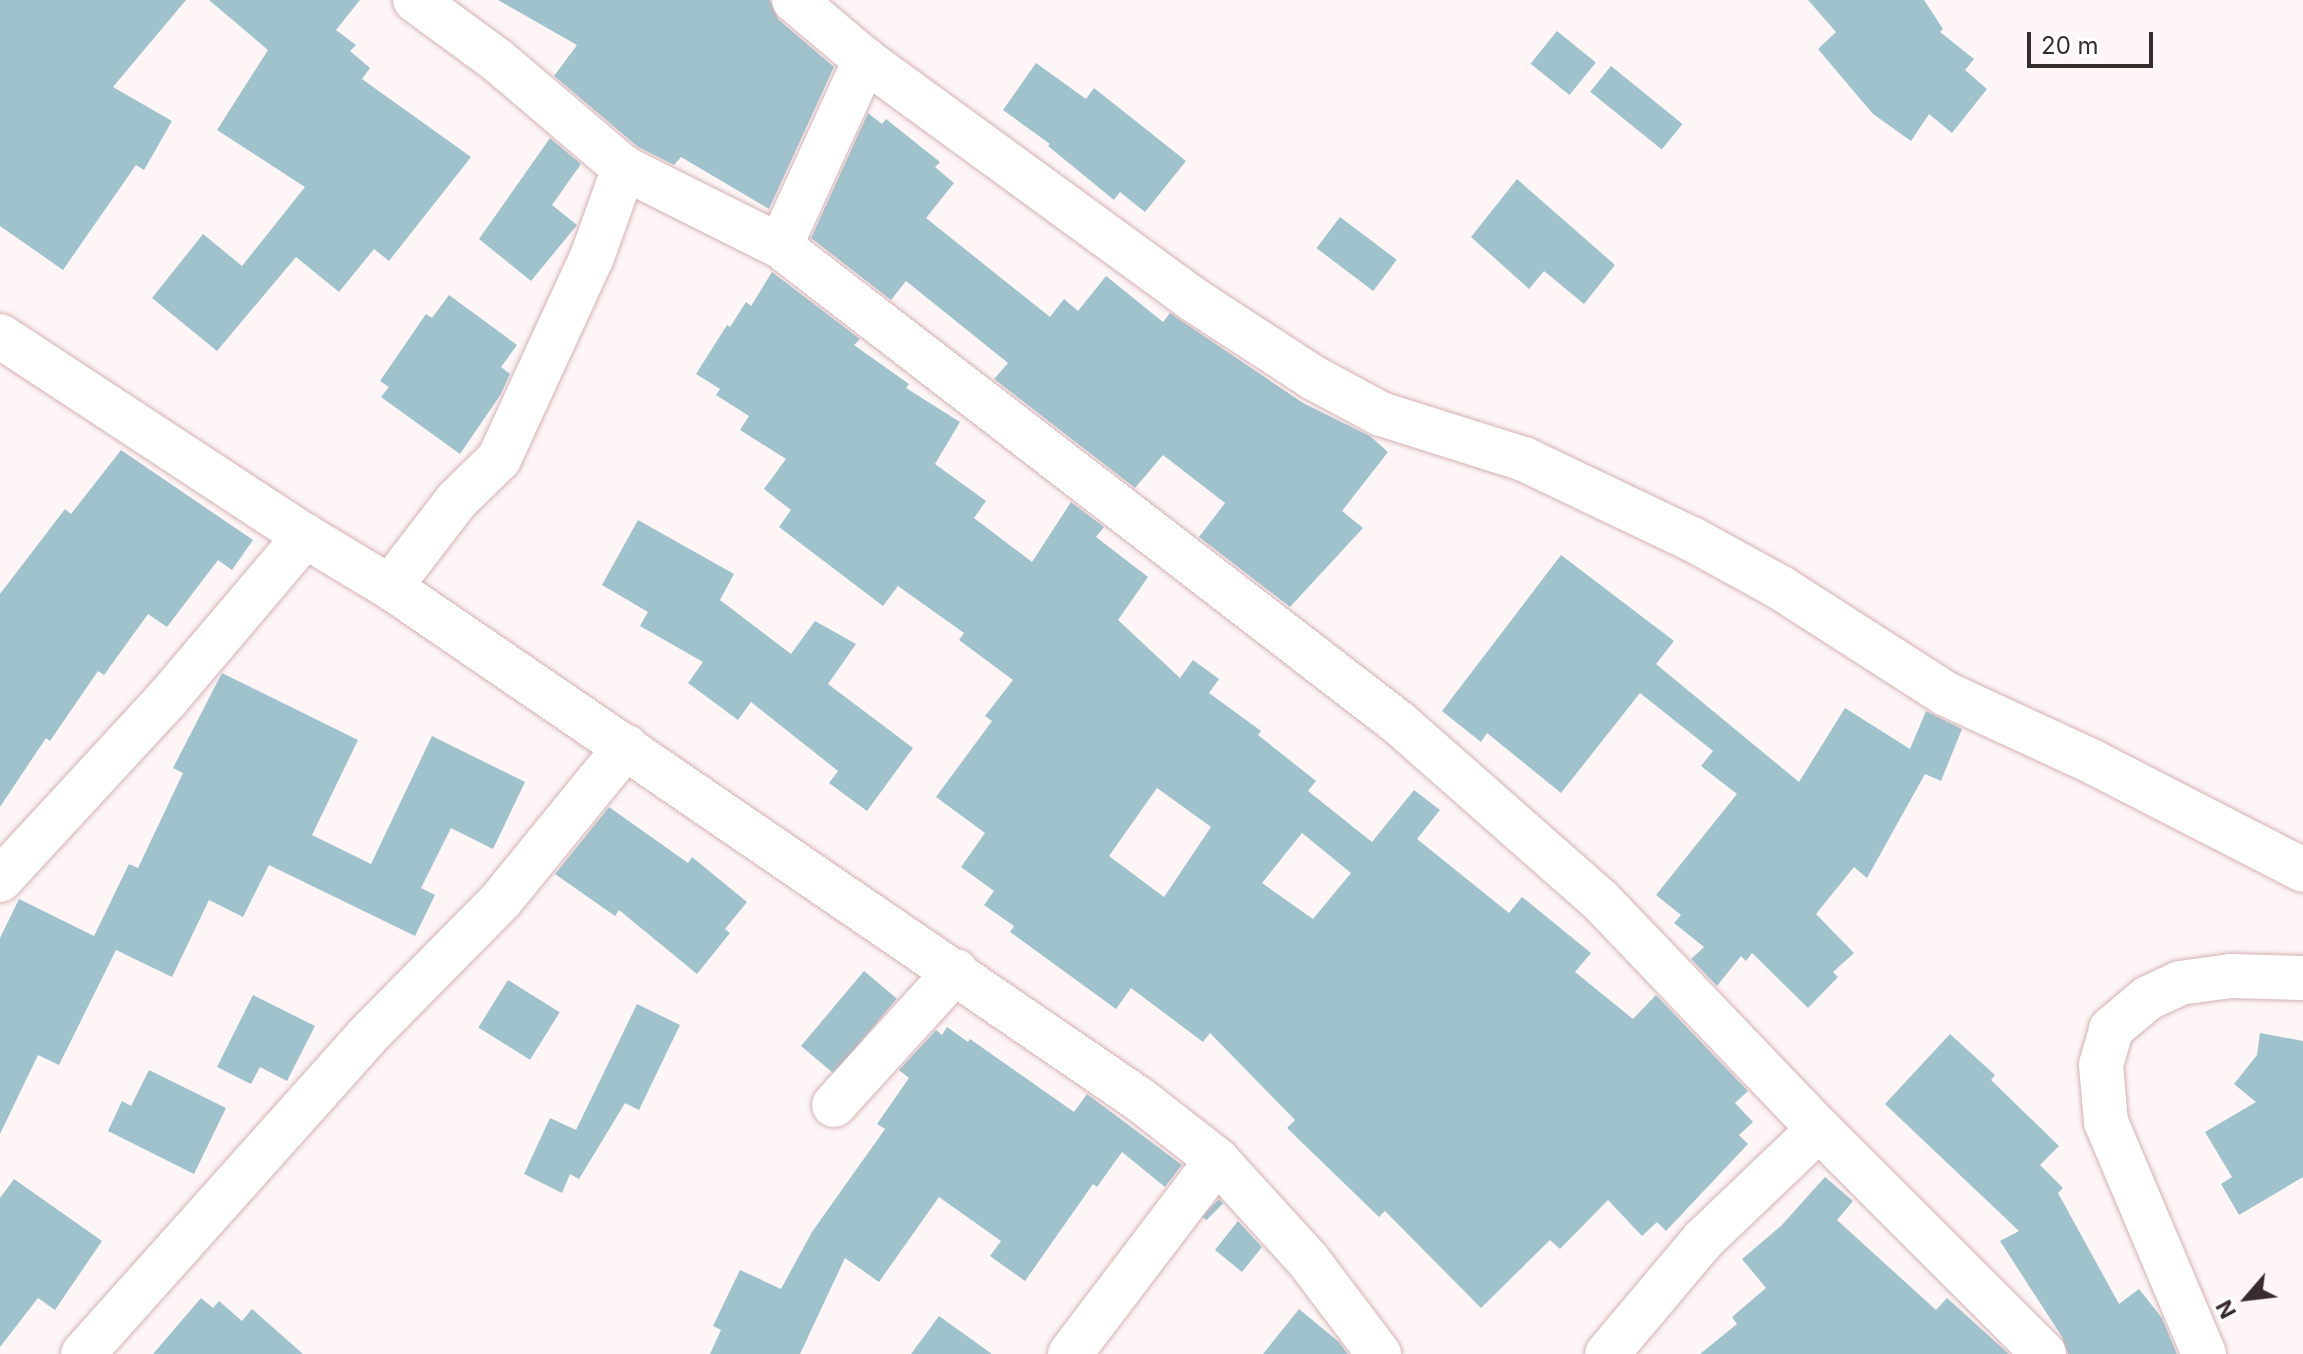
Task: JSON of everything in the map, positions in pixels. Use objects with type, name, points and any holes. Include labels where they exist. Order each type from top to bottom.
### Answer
[{"type":"street","points":[[415,0],[497,60],[624,168],[780,246],[1399,723],[1600,900],[1819,1129],[2044,1354]]},
{"type":"street","points":[[794,0],[865,60],[1191,298],[1312,377],[1381,414],[1524,459],[1692,539],[1781,588],[1946,694],[2095,763],[2303,870]]},
{"type":"street","points":[[780,246],[865,60]]},
{"type":"street","points":[[390,587],[456,501],[499,459],[592,257],[624,168]]},
{"type":"street","points":[[0,336],[305,536],[390,587],[1139,1099],[1217,1160],[1308,1260],[1379,1354]]},
{"type":"street","points":[[0,880],[167,699],[305,536]]},
{"type":"street","points":[[83,1354],[367,1036],[501,900],[626,747]]},
{"type":"street","points":[[834,1105],[956,971]]},
{"type":"street","points":[[2204,1354],[2106,1122],[2101,1065],[2111,1029],[2148,998],[2180,983],[2231,976],[2303,978]]},
{"type":"street","points":[[1607,1354],[1704,1239],[1819,1129]]},
{"type":"street","points":[[1070,1354],[1217,1160]]},
{"type":"building","points":[[0,0],[186,0],[113,87],[172,121],[144,170],[136,165],[63,270],[0,226]]},
{"type":"building","points":[[209,0],[360,0],[336,30],[356,45],[350,51],[370,68],[362,79],[471,157],[389,261],[374,249],[339,292],[296,257],[217,351],[152,298],[203,234],[242,266],[305,187],[217,130],[268,50]]},
{"type":"building","points":[[498,0],[770,0],[778,19],[834,67],[769,209],[681,157],[674,165],[638,147],[554,76],[577,45]]},
{"type":"building","points":[[1808,0],[1924,0],[1943,29],[1940,32],[1974,59],[1965,70],[1987,89],[1952,133],[1929,114],[1911,141],[1873,114],[1818,49],[1836,32]]},
{"type":"building","points":[[1557,31],[1596,62],[1569,95],[1531,64]]},
{"type":"building","points":[[1036,63],[1086,99],[1094,88],[1186,161],[1145,212],[1120,192],[1114,200],[1048,146],[1050,144],[1003,110]]},
{"type":"building","points":[[1611,66],[1682,124],[1662,150],[1590,92]]},
{"type":"building","points":[[868,113],[882,124],[886,119],[940,162],[935,167],[954,183],[926,218],[1050,317],[1064,299],[1078,311],[1106,276],[1163,322],[1170,313],[1303,403],[1370,436],[1388,452],[1342,511],[1363,528],[1290,607],[1199,537],[1225,503],[1163,455],[1135,488],[994,379],[1008,363],[906,281],[891,300],[811,238]]},
{"type":"building","points":[[550,138],[581,164],[552,205],[577,225],[531,281],[479,239]]},
{"type":"building","points":[[1517,179],[1615,265],[1584,304],[1544,271],[1529,289],[1471,237]]},
{"type":"building","points":[[1340,217],[1397,260],[1373,291],[1317,248]]},
{"type":"building","points":[[772,272],[860,339],[854,345],[909,384],[906,388],[960,422],[935,464],[986,501],[974,518],[1032,562],[1071,502],[1104,527],[1096,537],[1148,577],[1118,620],[1180,678],[1193,660],[1219,679],[1209,693],[1261,731],[1258,735],[1316,781],[1308,791],[1372,842],[1414,790],[1440,810],[1417,839],[1509,913],[1522,897],[1591,953],[1575,972],[1633,1019],[1656,995],[1748,1091],[1735,1103],[1753,1122],[1739,1135],[1748,1144],[1666,1231],[1657,1222],[1642,1236],[1608,1200],[1560,1249],[1550,1240],[1481,1308],[1385,1211],[1379,1217],[1287,1128],[1295,1120],[1210,1033],[1203,1042],[1131,988],[1116,1009],[1010,932],[1014,926],[984,905],[994,891],[961,867],[985,833],[936,797],[992,721],[985,716],[1013,680],[959,640],[964,633],[898,586],[883,606],[779,527],[791,510],[764,489],[786,459],[740,430],[749,416],[716,395],[720,389],[696,374],[727,325],[730,327],[746,302],[751,306]],"holes":[[[1157,788],[1211,827],[1164,897],[1109,856]],[[1302,833],[1351,873],[1313,919],[1262,883]]]},
{"type":"building","points":[[449,295],[517,345],[501,367],[510,374],[501,394],[460,454],[381,397],[389,387],[380,381],[426,314],[432,318]]},
{"type":"building","points":[[121,450],[253,540],[232,570],[218,560],[167,627],[148,614],[104,675],[98,671],[50,741],[46,738],[0,807],[0,594],[65,509],[71,514]]},
{"type":"building","points":[[638,520],[734,574],[720,600],[791,654],[815,621],[856,644],[828,684],[913,748],[867,811],[829,783],[838,771],[751,702],[738,720],[688,683],[703,662],[640,626],[648,612],[602,585]]},
{"type":"building","points":[[1561,555],[1674,641],[1656,664],[1799,782],[1845,708],[1910,749],[1926,711],[1962,729],[1941,781],[1925,774],[1867,878],[1854,867],[1816,914],[1854,953],[1833,972],[1838,977],[1808,1008],[1752,953],[1746,961],[1741,956],[1717,986],[1691,959],[1704,947],[1674,923],[1681,915],[1656,895],[1737,794],[1701,766],[1713,751],[1640,693],[1561,793],[1487,733],[1481,742],[1442,711]]},
{"type":"building","points":[[222,673],[358,740],[312,835],[371,864],[432,736],[525,782],[493,849],[451,828],[421,888],[435,895],[415,936],[269,865],[243,917],[209,900],[172,977],[116,950],[59,1065],[38,1055],[0,1134],[0,938],[19,899],[94,936],[129,864],[138,868],[183,773],[173,768]]},
{"type":"building","points":[[609,807],[688,863],[692,857],[747,902],[725,929],[730,933],[697,974],[619,910],[615,916],[555,874]]},
{"type":"building","points":[[864,971],[897,999],[834,1074],[801,1046]]},
{"type":"building","points":[[508,980],[560,1012],[530,1060],[478,1027]]},
{"type":"building","points":[[253,995],[315,1026],[287,1081],[260,1067],[251,1084],[217,1067]]},
{"type":"building","points":[[637,1004],[680,1025],[639,1110],[625,1103],[579,1179],[570,1174],[562,1193],[524,1174],[550,1118],[576,1130]]},
{"type":"building","points":[[947,1027],[968,1042],[970,1039],[1074,1112],[1087,1094],[1182,1165],[1165,1187],[1122,1152],[1097,1187],[1093,1184],[1025,1281],[990,1256],[1001,1241],[939,1197],[879,1282],[845,1258],[800,1354],[710,1354],[721,1330],[713,1326],[740,1270],[781,1289],[812,1232],[885,1129],[877,1124],[909,1078],[899,1070],[936,1030],[942,1035]]},
{"type":"building","points":[[2260,1033],[2303,1041],[2303,1177],[2239,1215],[2221,1184],[2232,1177],[2205,1132],[2256,1102],[2234,1084],[2257,1055]]},
{"type":"building","points":[[1950,1034],[1995,1075],[1991,1080],[2059,1146],[2040,1165],[2063,1188],[2058,1193],[2119,1304],[2139,1289],[2162,1318],[2177,1354],[2068,1354],[2062,1337],[2000,1241],[2019,1231],[1885,1104]]},
{"type":"building","points":[[149,1070],[226,1108],[194,1174],[108,1131],[122,1101],[131,1106]]},
{"type":"building","points":[[1825,1177],[1853,1201],[1837,1220],[1936,1310],[1947,1298],[2009,1354],[1700,1354],[1737,1324],[1732,1317],[1766,1288],[1742,1259],[1781,1226]]},
{"type":"building","points":[[14,1179],[102,1241],[55,1310],[38,1298],[0,1347],[0,1198]]},
{"type":"building","points":[[1219,1199],[1223,1203],[1206,1220],[1202,1216]]},
{"type":"building","points":[[1238,1221],[1262,1247],[1242,1272],[1215,1250]]},
{"type":"building","points":[[201,1298],[213,1308],[219,1301],[242,1321],[252,1309],[303,1354],[153,1354]]},
{"type":"building","points":[[1299,1309],[1339,1342],[1348,1354],[1263,1354]]},
{"type":"building","points":[[939,1316],[992,1354],[911,1354]]}]
